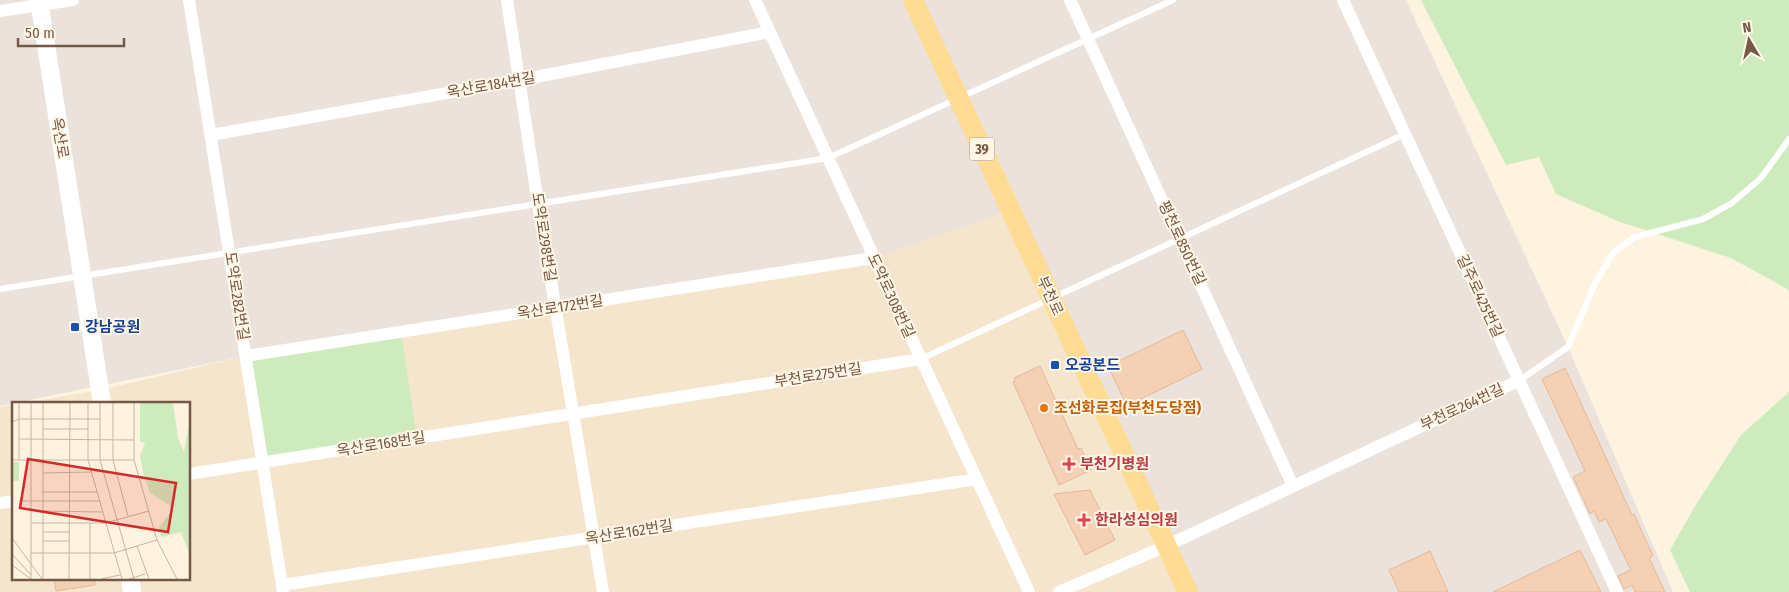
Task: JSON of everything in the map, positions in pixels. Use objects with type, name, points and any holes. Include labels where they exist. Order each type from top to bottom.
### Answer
[{"type":"main road","name":"부천로","points":[[913,0],[1188,592]]},
{"type":"street","points":[[0,12],[39,3],[74,0]]},
{"type":"street","name":"도약로282번길","points":[[189,0],[283,588]]},
{"type":"street","name":"도약로298번길","points":[[507,0],[538,204],[602,592]]},
{"type":"street","name":"도약로308번길","points":[[755,0],[1029,592]]},
{"type":"street","name":"평천로850번길","points":[[1070,0],[1293,486]]},
{"type":"street","name":"길주로425번길","points":[[1343,0],[1617,592]]},
{"type":"street","name":"옥산로","points":[[39,3],[102,402]]},
{"type":"street","name":"옥산로184번길","points":[[211,135],[520,80],[770,32]]},
{"type":"street","name":"옥산로172번길","points":[[246,356],[873,258]]},
{"type":"street","name":"부천로275번길","points":[[574,414],[921,359]]},
{"type":"street","name":"부천로264번길","points":[[1059,592],[1166,546],[1520,380]]},
{"type":"street","name":"옥산로168번길","points":[[190,474],[574,414]]},
{"type":"street","name":"옥산로162번길","points":[[283,588],[977,479]]},
{"type":"lane","points":[[0,289],[828,158],[1173,0]]},
{"type":"lane","name":"부천로275번길","points":[[921,359],[1405,134]]},
{"type":"lane","name":"부천로264번길","points":[[1520,380],[1568,347],[1595,283],[1614,252],[1635,237],[1703,219],[1732,203],[1762,178],[1789,139]]},
{"type":"shaded area","points":[[0,0],[1406,0],[1568,347],[1673,592],[1187,592],[1010,211],[873,258],[246,356],[12,402],[0,406]]},
{"type":"shaded area","points":[[1010,211],[1188,592],[0,592],[0,407],[12,405],[12,580],[190,580],[190,402],[29,402],[100,390],[246,356],[873,258]]},
{"type":"green space","points":[[1421,0],[1789,0],[1789,290],[1731,258],[1620,222],[1556,194],[1539,157],[1506,165]]},
{"type":"green space","points":[[401,331],[417,438],[263,462],[246,356]]},
{"type":"green space","points":[[1789,392],[1789,592],[1690,592],[1670,550],[1695,506],[1741,435]]},
{"type":"building","points":[[1183,330],[1202,369],[1127,406],[1108,366]]},
{"type":"building","points":[[1040,366],[1078,449],[1081,448],[1091,470],[1059,485],[1013,382],[1015,381],[1014,378]]},
{"type":"building","points":[[1565,368],[1632,515],[1634,514],[1653,556],[1649,558],[1665,592],[1635,592],[1632,585],[1624,589],[1618,576],[1631,570],[1606,519],[1599,522],[1594,511],[1590,514],[1573,477],[1585,471],[1542,379]]},
{"type":"building","points":[[1090,490],[1115,540],[1085,555],[1054,494]]},
{"type":"building","points":[[1580,550],[1601,592],[1493,592]]},
{"type":"building","points":[[1430,551],[1448,592],[1399,592],[1389,570]]},
{"type":"building","points":[[54,580],[95,580],[95,585],[56,591]]},
{"type":"place","name":"강남공원","points":[[75,327]]},
{"type":"place","name":"오공본드","points":[[1055,365]]},
{"type":"place","name":"조선화로집(부천도당점)","points":[[1044,408]]},
{"type":"place","name":"부천기병원","points":[[1069,464]]},
{"type":"place","name":"한라성심의원","points":[[1084,520]]}]
